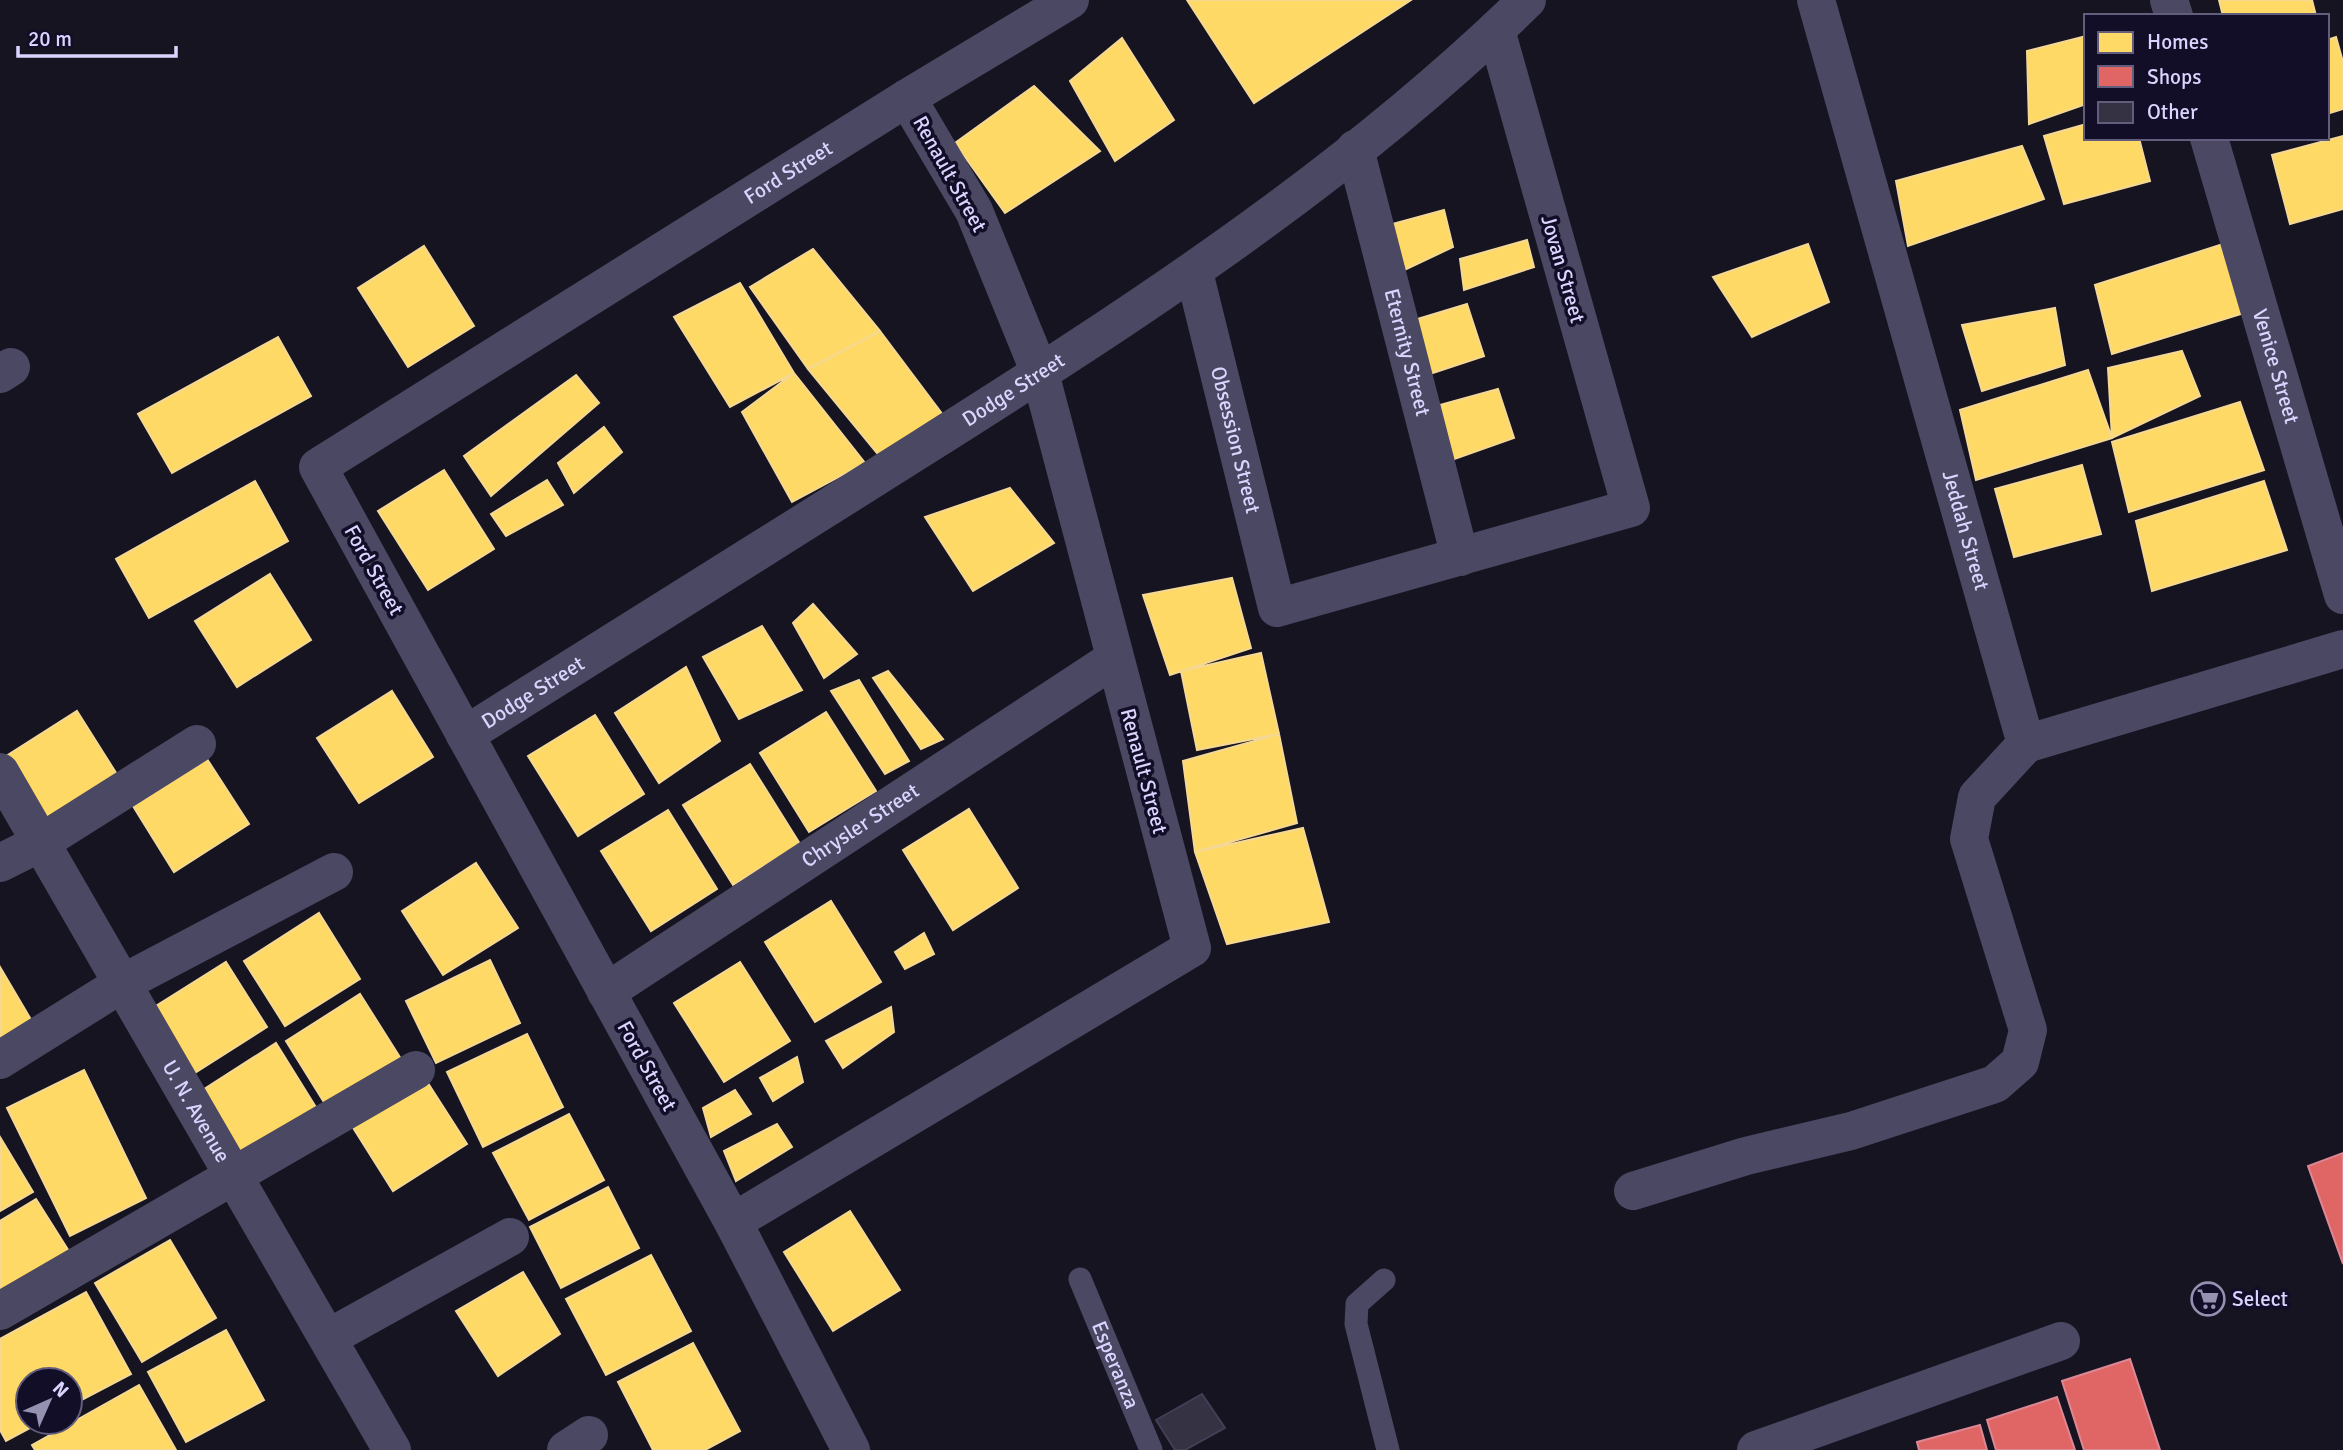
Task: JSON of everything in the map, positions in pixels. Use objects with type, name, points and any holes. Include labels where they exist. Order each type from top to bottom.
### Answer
[{"type":"street","name":"Ford Street","points":[[851,1450],[733,1222],[318,467],[907,98],[1069,0]]},
{"type":"street","name":"Dodge Street","points":[[466,735],[1040,373],[1194,272],[1355,149],[1496,30],[1527,0]]},
{"type":"street","name":"Jeddah Street","points":[[1816,0],[2026,744]]},
{"type":"street","name":"Jovan Street","points":[[1460,556],[1631,508],[1496,30]]},
{"type":"street","name":"Renault Street","points":[[733,1222],[1192,948],[1040,373],[974,211],[907,98]]},
{"type":"street","name":"Venice Street","points":[[2210,140],[2343,594]]},
{"type":"street","name":"Eternity Street","points":[[1355,149],[1460,556]]},
{"type":"street","name":"Obsession Street","points":[[1194,272],[1277,608],[1460,556]]},
{"type":"street","points":[[1633,1191],[1746,1156],[1851,1131],[1995,1084],[2020,1062],[2028,1030],[1969,839],[1977,797],[2026,744],[2343,649]]},
{"type":"street","name":"Chrysler Street","points":[[606,992],[1114,659]]},
{"type":"street","points":[[0,863],[40,843],[197,744]]},
{"type":"street","name":"U. N. Avenue","points":[[0,772],[392,1450]]},
{"type":"street","points":[[0,1060],[123,983],[334,873]]},
{"type":"street","points":[[0,1311],[416,1070]]},
{"type":"street","points":[[328,1338],[510,1237]]},
{"type":"street","points":[[1756,1450],[1795,1445],[2061,1341]]},
{"type":"lane","name":"Esperanza","points":[[1080,1279],[1151,1450]]},
{"type":"lane","points":[[1384,1280],[1357,1304],[1356,1324],[1388,1450]]},
{"type":"building: Homes","points":[[1187,0],[1411,0],[1254,103]]},
{"type":"building: Homes","points":[[2219,0],[2312,0],[2316,14],[2222,14]]},
{"type":"building: Homes","points":[[2084,37],[2084,105],[2029,124],[2027,51]]},
{"type":"building: Homes","points":[[2336,37],[2343,62],[2343,109],[2329,113],[2329,39]]},
{"type":"building: Homes","points":[[1122,38],[1174,120],[1115,161],[1070,81]]},
{"type":"building: Homes","points":[[1034,86],[1100,151],[1005,213],[955,143]]},
{"type":"building: Homes","points":[[2084,125],[2084,140],[2140,140],[2150,181],[2064,204],[2044,136]]},
{"type":"building: Homes","points":[[2343,136],[2343,209],[2290,224],[2272,155]]},
{"type":"building: Homes","points":[[2022,146],[2044,199],[1908,246],[1896,181]]},
{"type":"building: Homes","points":[[1444,210],[1453,247],[1400,272],[1389,225]]},
{"type":"building: Homes","points":[[1527,240],[1534,267],[1464,290],[1460,259]]},
{"type":"building: Homes","points":[[1808,244],[1829,302],[1752,337],[1713,277]]},
{"type":"building: Homes","points":[[2223,244],[2247,312],[2112,354],[2095,285]]},
{"type":"building: Homes","points":[[424,246],[474,326],[408,367],[358,288]]},
{"type":"building: Homes","points":[[813,249],[880,331],[808,369],[750,287]]},
{"type":"building: Homes","points":[[740,283],[794,373],[730,407],[674,317]]},
{"type":"building: Homes","points":[[1467,304],[1484,356],[1424,376],[1411,321]]},
{"type":"building: Homes","points":[[2055,308],[2065,365],[1982,391],[1962,325]]},
{"type":"building: Homes","points":[[880,331],[946,419],[881,458],[808,369]]},
{"type":"building: Homes","points":[[278,337],[311,396],[172,473],[138,414]]},
{"type":"building: Homes","points":[[2182,351],[2200,396],[2112,438],[2108,368]]},
{"type":"building: Homes","points":[[2088,370],[2112,438],[1976,480],[1960,410]]},
{"type":"building: Homes","points":[[794,373],[865,463],[792,502],[742,412]]},
{"type":"building: Homes","points":[[576,375],[599,403],[491,496],[464,456]]},
{"type":"building: Homes","points":[[1498,389],[1514,438],[1449,461],[1440,405]]},
{"type":"building: Homes","points":[[2240,402],[2264,470],[2129,512],[2112,442]]},
{"type":"building: Homes","points":[[604,427],[622,452],[574,493],[558,463]]},
{"type":"building: Homes","points":[[2082,465],[2101,534],[2014,557],[1995,489]]},
{"type":"building: Homes","points":[[444,470],[494,549],[428,590],[378,511]]},
{"type":"building: Homes","points":[[547,480],[563,505],[506,536],[491,514]]},
{"type":"building: Homes","points":[[255,481],[288,541],[149,618],[116,559]]},
{"type":"building: Homes","points":[[2264,481],[2287,550],[2152,591],[2136,521]]},
{"type":"building: Homes","points":[[1010,488],[1054,543],[973,591],[925,517]]},
{"type":"building: Homes","points":[[270,574],[311,640],[237,687],[195,621]]},
{"type":"building: Homes","points":[[1232,578],[1251,648],[1170,675],[1143,595]]},
{"type":"building: Homes","points":[[813,604],[857,654],[824,678],[793,623]]},
{"type":"building: Homes","points":[[762,626],[802,690],[739,719],[703,657]]},
{"type":"building: Homes","points":[[1261,653],[1279,734],[1197,750],[1181,671]]},
{"type":"building: Homes","points":[[686,667],[720,741],[659,783],[615,713]]},
{"type":"building: Homes","points":[[888,671],[943,739],[921,749],[873,678]]},
{"type":"building: Homes","points":[[859,680],[909,761],[885,774],[831,691]]},
{"type":"building: Homes","points":[[392,691],[433,757],[359,803],[317,738]]},
{"type":"building: Homes","points":[[77,711],[118,776],[44,823],[3,758]]},
{"type":"building: Homes","points":[[826,712],[876,791],[809,832],[760,753]]},
{"type":"building: Homes","points":[[595,715],[644,794],[578,836],[528,756]]},
{"type":"building: Homes","points":[[1279,734],[1297,823],[1195,852],[1183,761]]},
{"type":"building: Homes","points":[[207,759],[249,824],[174,872],[133,806]]},
{"type":"building: Homes","points":[[750,764],[800,844],[733,885],[683,805]]},
{"type":"building: Homes","points":[[969,809],[1018,888],[953,930],[903,850]]},
{"type":"building: Homes","points":[[668,810],[717,889],[651,931],[601,851]]},
{"type":"building: Homes","points":[[1303,828],[1329,922],[1227,944],[1195,852]]},
{"type":"building: Homes","points":[[476,863],[518,928],[443,975],[402,911]]},
{"type":"building: Homes","points":[[831,901],[881,982],[815,1022],[765,942]]},
{"type":"building: Homes","points":[[319,913],[360,979],[285,1026],[244,961]]},
{"type":"building: Homes","points":[[924,933],[934,954],[905,969],[895,952]]},
{"type":"building: Homes","points":[[490,960],[520,1023],[436,1063],[406,1001]]},
{"type":"building: Homes","points":[[226,962],[267,1027],[193,1074],[151,1009]]},
{"type":"building: Homes","points":[[740,962],[790,1041],[724,1082],[674,1003]]},
{"type":"building: Homes","points":[[0,967],[33,1023],[0,1043]]},
{"type":"building: Homes","points":[[360,994],[401,1059],[327,1107],[286,1041]]},
{"type":"building: Homes","points":[[891,1007],[894,1032],[843,1068],[826,1041]]},
{"type":"building: Homes","points":[[527,1034],[563,1107],[483,1147],[447,1072]]},
{"type":"building: Homes","points":[[276,1043],[317,1109],[243,1156],[201,1091]]},
{"type":"building: Homes","points":[[797,1057],[803,1082],[773,1101],[760,1078]]},
{"type":"building: Homes","points":[[84,1070],[146,1198],[70,1236],[7,1108]]},
{"type":"building: Homes","points":[[426,1080],[467,1144],[393,1191],[352,1126]]},
{"type":"building: Homes","points":[[735,1090],[751,1114],[711,1137],[703,1108]]},
{"type":"building: Homes","points":[[569,1114],[604,1180],[529,1220],[493,1153]]},
{"type":"building: Homes","points":[[777,1124],[792,1147],[736,1181],[724,1151]]},
{"type":"building: Homes","points":[[0,1137],[33,1192],[0,1211]]},
{"type":"building: Homes","points":[[608,1187],[639,1248],[561,1288],[530,1227]]},
{"type":"building: Homes","points":[[36,1199],[70,1253],[0,1295],[0,1221]]},
{"type":"building: Homes","points":[[850,1211],[900,1290],[833,1331],[784,1252]]},
{"type":"building: Homes","points":[[170,1240],[216,1318],[142,1362],[95,1283]]},
{"type":"building: Homes","points":[[651,1255],[691,1331],[606,1375],[566,1299]]},
{"type":"building: Homes","points":[[523,1272],[560,1334],[498,1376],[456,1311]]},
{"type":"building: Homes","points":[[86,1292],[131,1374],[84,1399],[84,1366],[14,1366],[15,1436],[6,1441],[0,1430],[0,1339]]},
{"type":"building: Homes","points":[[226,1330],[264,1400],[186,1442],[148,1372]]},
{"type":"building: Homes","points":[[693,1343],[740,1431],[705,1450],[653,1450],[618,1382]]},
{"type":"building: Homes","points":[[139,1385],[176,1450],[35,1450],[32,1445],[48,1436],[84,1436],[84,1416]]},
{"type":"building: Shops","points":[[2343,1153],[2343,1264],[2308,1166]]},
{"type":"building: Shops","points":[[2130,1359],[2160,1450],[2084,1450],[2062,1381]]},
{"type":"building: Shops","points":[[2057,1397],[2075,1450],[1996,1450],[1987,1420]]},
{"type":"building: Shops","points":[[1980,1425],[1987,1450],[1919,1450],[1917,1442]]},
{"type":"building: Other","points":[[1202,1394],[1225,1428],[1185,1450],[1175,1450],[1156,1420]]},
{"type":"place","name":"Select","points":[[2208,1299]]}]
